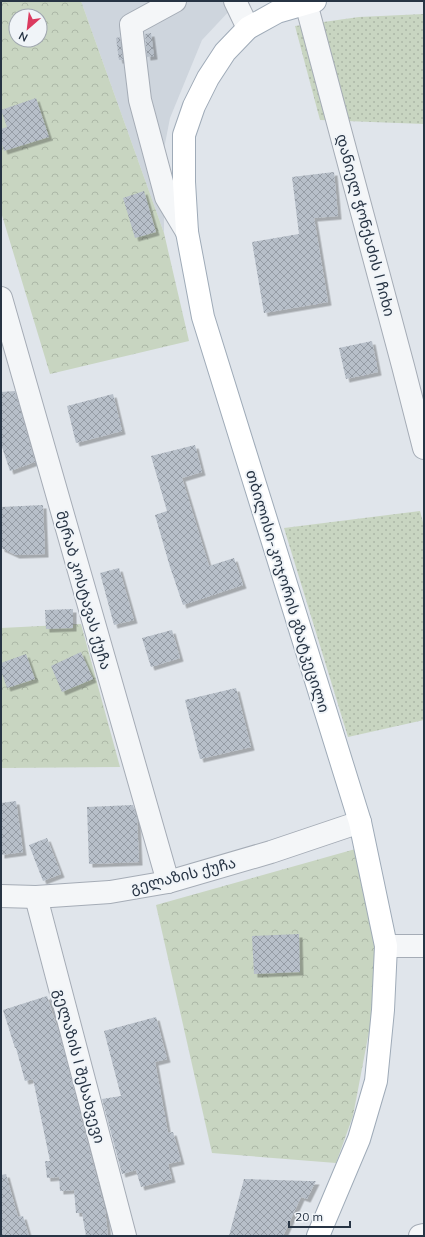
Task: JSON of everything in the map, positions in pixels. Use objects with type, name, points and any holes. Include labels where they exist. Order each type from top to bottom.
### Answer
[{"type":"main road","name":"თბილისი-კოჯორის გზატკეცილი","points":[[310,2],[277,12],[248,28],[225,52],[208,78],[194,106],[184,135],[184,182],[187,232],[203,317],[360,822],[386,946],[383,1010],[376,1081],[359,1138],[318,1236]]},
{"type":"street","points":[[175,1],[131,25],[140,100],[166,197],[187,232]]},
{"type":"street","points":[[236,1],[248,28]]},
{"type":"street","name":"დანიელ ჭონქაძის I ჩიხი","points":[[310,2],[424,448]]},
{"type":"street","name":"მერაბ კოსტავას ქუჩა","points":[[1,298],[168,882]]},
{"type":"street","name":"გელაზის ქუჩა","points":[[1,896],[36,897],[110,892],[168,882],[271,852],[360,822]]},
{"type":"street","name":"გელაზის I შესახვევი","points":[[36,897],[125,1236]]},
{"type":"street","points":[[386,946],[424,946]]},
{"type":"street","points":[[420,1236],[424,1235]]},
{"type":"shaded area","points":[[81,1],[231,1],[232,8],[202,40],[170,118],[164,149],[164,233]]},
{"type":"green space","points":[[1,1],[81,1],[164,233],[189,341],[50,374],[1,212]]},
{"type":"green space","points":[[424,14],[424,124],[320,120],[295,26],[359,17]]},
{"type":"green space","points":[[420,511],[424,526],[424,720],[348,737],[284,528]]},
{"type":"green space","points":[[81,624],[120,767],[1,768],[1,628]]},
{"type":"green space","points":[[359,848],[378,928],[371,1021],[353,1116],[336,1163],[212,1153],[156,905]]},
{"type":"building","points":[[151,33],[154,56],[147,57],[145,34]]},
{"type":"building","points":[[120,37],[123,60],[119,60],[116,38]]},
{"type":"building","points":[[36,98],[49,137],[4,151],[1,141],[1,129],[7,127],[1,110]]},
{"type":"building","points":[[334,172],[338,216],[314,218],[328,302],[264,313],[252,242],[299,234],[292,177]]},
{"type":"building","points":[[144,191],[156,232],[135,238],[123,198]]},
{"type":"building","points":[[372,341],[378,372],[346,379],[339,348]]},
{"type":"building","points":[[15,391],[35,462],[10,471],[1,444],[1,392]]},
{"type":"building","points":[[113,394],[122,431],[76,443],[67,406]]},
{"type":"building","points":[[195,445],[202,472],[182,478],[209,566],[234,558],[243,585],[183,605],[155,515],[167,511],[151,456]]},
{"type":"building","points":[[43,505],[45,554],[16,555],[1,548],[1,507]]},
{"type":"building","points":[[119,568],[134,620],[114,625],[100,573]]},
{"type":"building","points":[[73,609],[73,628],[46,629],[45,610]]},
{"type":"building","points":[[172,630],[180,658],[151,667],[142,638]]},
{"type":"building","points":[[81,652],[93,679],[62,692],[51,666]]},
{"type":"building","points":[[26,654],[35,679],[7,688],[1,671],[1,663]]},
{"type":"building","points":[[236,688],[251,747],[200,759],[185,700]]},
{"type":"building","points":[[16,801],[23,852],[1,855],[1,803]]},
{"type":"building","points":[[133,805],[137,818],[139,862],[89,864],[87,807]]},
{"type":"building","points":[[47,838],[61,874],[43,881],[29,845]]},
{"type":"building","points":[[299,934],[300,972],[254,974],[252,936]]},
{"type":"building","points":[[47,996],[60,1036],[105,1210],[108,1236],[86,1236],[82,1213],[76,1213],[74,1190],[60,1191],[59,1177],[47,1178],[45,1161],[50,1161],[33,1079],[25,1081],[3,1010]]},
{"type":"building","points":[[156,1017],[167,1059],[155,1062],[168,1133],[173,1132],[181,1161],[168,1164],[172,1179],[141,1187],[136,1170],[122,1174],[102,1099],[121,1096],[104,1031]]},
{"type":"building","points":[[6,1174],[18,1217],[23,1216],[29,1236],[1,1236],[1,1175]]},
{"type":"building","points":[[244,1179],[316,1181],[307,1199],[301,1197],[283,1236],[229,1236]]}]
